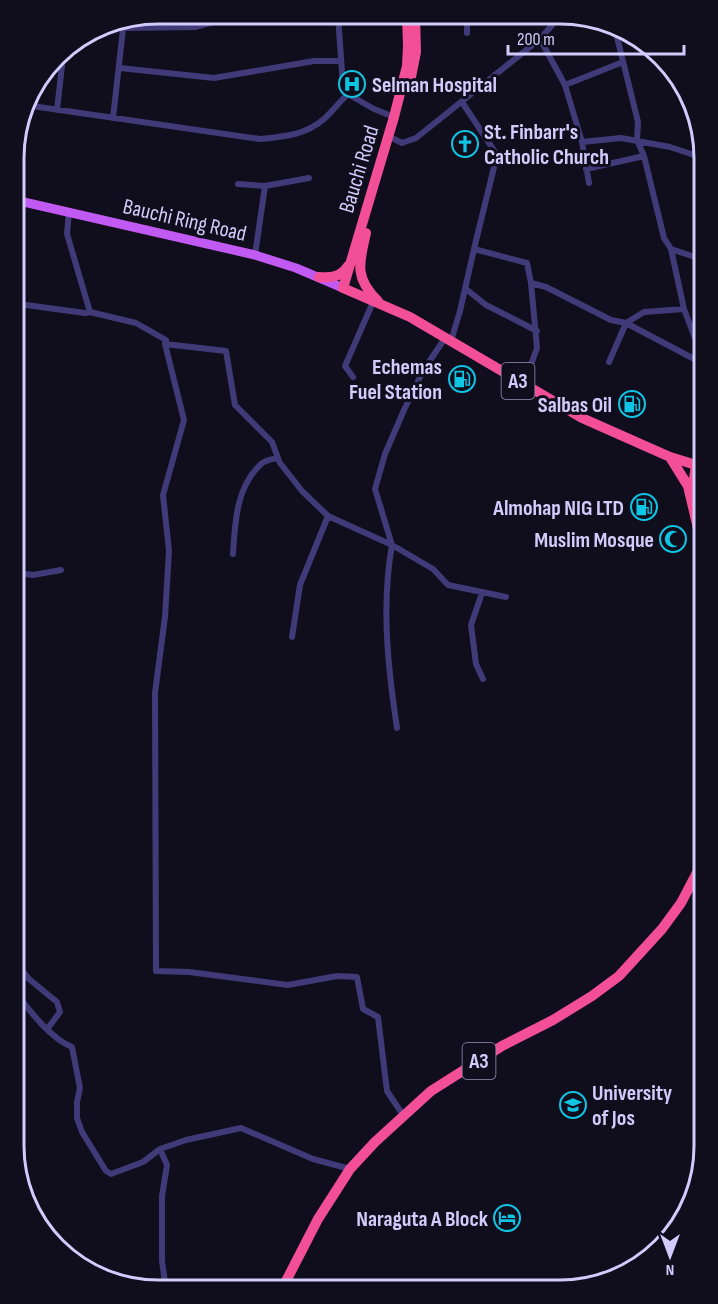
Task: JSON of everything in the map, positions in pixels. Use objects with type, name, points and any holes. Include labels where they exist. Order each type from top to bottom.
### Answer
[{"type":"highway","name":"Bauchi Road","points":[[343,288],[407,66],[407,24]]},
{"type":"highway","name":"Bauchi Road","points":[[385,307],[366,288],[362,281],[360,264],[363,244],[415,63],[415,24]]},
{"type":"highway","points":[[319,277],[339,275],[350,263]]},
{"type":"highway","name":"A3","points":[[343,288],[410,317],[582,418],[670,457],[693,464],[693,490]]},
{"type":"highway","name":"A3","points":[[670,457],[693,490]]},
{"type":"highway","name":"A3","points":[[286,1280],[313,1227],[350,1169],[403,1115],[431,1091],[502,1046],[582,1002],[619,976],[662,929],[681,903],[694,878]]},
{"type":"main road","name":"Bauchi Ring Road","points":[[24,202],[255,255],[319,277],[343,288]]},
{"type":"street","points":[[128,28],[195,27],[206,24]]},
{"type":"street","points":[[339,24],[343,87],[348,94],[394,117]]},
{"type":"street","points":[[467,24],[467,33]]},
{"type":"street","points":[[394,140],[402,143],[416,138],[540,39],[553,24]]},
{"type":"street","points":[[113,118],[124,29]]},
{"type":"street","points":[[617,37],[638,122],[637,140],[644,156],[664,238],[671,249],[684,309],[694,335]]},
{"type":"street","points":[[540,39],[565,85],[582,142],[589,183]]},
{"type":"street","points":[[120,68],[214,78],[314,61],[341,61]]},
{"type":"street","points":[[565,85],[623,62]]},
{"type":"street","points":[[57,110],[62,65]]},
{"type":"street","points":[[34,106],[260,139],[287,137],[305,131],[323,120],[348,94]]},
{"type":"street","points":[[397,728],[386,632],[392,545],[375,489],[385,454],[423,371],[448,340],[466,289],[497,155],[462,102]]},
{"type":"street","points":[[582,142],[621,138],[670,147],[694,155]]},
{"type":"street","points":[[586,169],[644,156]]},
{"type":"street","points":[[238,184],[265,186],[309,178]]},
{"type":"street","points":[[255,255],[265,186]]},
{"type":"street","points":[[69,213],[67,234],[90,312]]},
{"type":"street","points":[[474,249],[527,263],[537,332],[537,353],[524,384]]},
{"type":"street","points":[[671,249],[694,257]]},
{"type":"street","points":[[531,283],[546,287],[611,320],[626,323],[694,358]]},
{"type":"street","points":[[466,289],[486,305],[537,332]]},
{"type":"street","points":[[352,377],[345,366],[373,302]]},
{"type":"street","points":[[24,305],[90,312],[136,323],[166,340],[165,344],[184,420],[163,495],[169,551],[165,617],[155,693],[156,971],[189,972],[288,985],[337,976],[357,977],[363,1009],[378,1017],[387,1091],[403,1115]]},
{"type":"street","points":[[609,362],[626,323],[644,312],[684,309]]},
{"type":"street","points":[[165,344],[226,351],[235,405],[272,442],[280,463],[302,491],[328,516],[392,545],[434,569],[448,585],[506,597]]},
{"type":"street","points":[[233,554],[235,513],[244,488],[262,463],[278,458]]},
{"type":"street","points":[[292,637],[300,585],[328,516]]},
{"type":"street","points":[[24,573],[61,570]]},
{"type":"street","points":[[482,593],[471,625],[476,664],[483,679]]},
{"type":"street","points":[[24,973],[57,1002],[60,1012],[48,1028]]},
{"type":"street","points":[[24,1003],[36,1019],[63,1043],[72,1047],[80,1088],[77,1118],[82,1132],[106,1172],[116,1174],[143,1162],[160,1149],[186,1140],[241,1128],[313,1159],[350,1169]]},
{"type":"street","points":[[160,1149],[167,1165],[162,1196],[162,1261],[165,1280]]},
{"type":"place","name":"Selman Hospital","points":[[352,84]]},
{"type":"place","name":"St. Finbarr's Catholic Church","points":[[465,144]]},
{"type":"place","name":"Echemas Fuel Station","points":[[462,379]]},
{"type":"place","name":"Salbas Oil","points":[[632,404]]},
{"type":"place","name":"Almohap NIG LTD","points":[[644,507]]},
{"type":"place","name":"Muslim Mosque","points":[[673,539]]},
{"type":"place","name":"University of Jos","points":[[573,1105]]},
{"type":"place","name":"Naraguta A Block","points":[[507,1218]]}]
